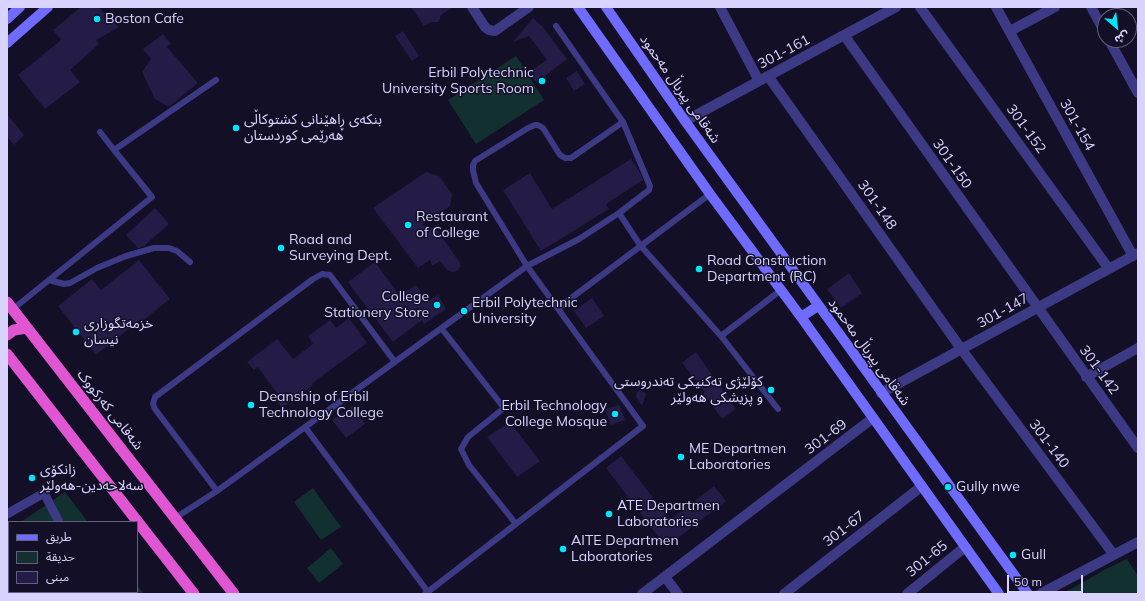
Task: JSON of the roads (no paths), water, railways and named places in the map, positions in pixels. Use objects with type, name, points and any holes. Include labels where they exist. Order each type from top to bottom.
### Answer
[{"type":"highway","name":"شەقامی کەرکووک","points":[[10,305],[234,594]]},
{"type":"highway","points":[[7,335],[14,330],[27,328]]},
{"type":"highway","points":[[7,354],[137,521]]},
{"type":"highway","points":[[138,522],[194,594]]},
{"type":"main road","points":[[7,19],[20,7]]},
{"type":"main road","points":[[7,43],[48,7]]},
{"type":"main road","points":[[578,7],[710,194],[801,317],[999,594]]},
{"type":"main road","name":"شەقامی پیرباڵ مەحمود","points":[[606,7],[685,121],[1028,594]]},
{"type":"main road","points":[[801,317],[818,306]]},
{"type":"street","points":[[472,7],[485,27],[489,30],[495,31],[529,7]]},
{"type":"street","name":"301-148","points":[[720,7],[764,79],[962,350]]},
{"type":"street","name":"301-161","points":[[685,121],[896,7]]},
{"type":"street","name":"301-152","points":[[920,7],[1109,269]]},
{"type":"street","name":"301-154","points":[[996,7],[1135,254]]},
{"type":"street","points":[[1010,31],[1055,7]]},
{"type":"street","points":[[1091,7],[1097,18]]},
{"type":"street","name":"301-150","points":[[844,36],[1037,308]]},
{"type":"street","points":[[1113,48],[1138,93]]},
{"type":"street","name":"301-147","points":[[881,393],[1135,254]]},
{"type":"street","name":"301-142","points":[[1037,308],[1138,447]]},
{"type":"street","points":[[1086,377],[1138,348]]},
{"type":"street","name":"301-140","points":[[962,350],[1114,555]]},
{"type":"street","name":"301-69","points":[[642,594],[873,418]]},
{"type":"street","name":"301-67","points":[[787,593],[922,486]]},
{"type":"street","points":[[7,514],[44,493],[59,521]]},
{"type":"street","points":[[1040,594],[1114,555],[1137,545]]},
{"type":"street","name":"301-65","points":[[907,594],[965,547]]},
{"type":"street","points":[[665,577],[678,594]]},
{"type":"lane","points":[[175,518],[217,491],[527,266],[579,239],[619,213],[649,190],[650,186],[623,122],[556,26]]},
{"type":"lane","points":[[114,150],[216,80]]},
{"type":"lane","points":[[305,427],[427,593],[643,426],[527,266],[476,183],[473,170],[473,165],[476,161],[535,125],[543,128],[560,155],[565,158],[571,158],[623,122]]},
{"type":"lane","points":[[10,305],[49,280],[152,198],[100,132]]},
{"type":"lane","points":[[558,308],[710,194]]},
{"type":"lane","points":[[619,213],[640,245],[721,336],[778,409]]},
{"type":"lane","points":[[49,280],[64,284],[70,283],[97,268],[126,256],[154,248],[169,248],[177,251],[190,262]]},
{"type":"lane","points":[[217,491],[155,409],[153,404],[155,397],[313,279],[322,274],[330,275],[395,362]]},
{"type":"lane","points":[[721,336],[781,290]]},
{"type":"lane","points":[[442,329],[504,408],[468,437],[461,449],[469,464],[516,524]]},
{"type":"place","name":"Boston Cafe","points":[[97,19]]},
{"type":"place","name":"Erbil Polytechnic University Sports Room","points":[[542,81]]},
{"type":"place","name":"بنکەی ڕاهێنانی کشتوکاڵی هەرێمی کوردستان","points":[[236,128]]},
{"type":"place","name":"Restaurant of College","points":[[408,225]]},
{"type":"place","name":"Road and Surveying Dept.","points":[[281,248]]},
{"type":"place","name":"Road Construction Department (RC)","points":[[699,269]]},
{"type":"place","name":"College Stationery Store","points":[[437,305]]},
{"type":"place","name":"Erbil Polytechnic University","points":[[464,311]]},
{"type":"place","name":"خزمەتگوزاری نیسان","points":[[76,332]]},
{"type":"place","name":"کۆلێژی تەکنیکی تەندروستی و پزیشکی هەولێر","points":[[771,390]]},
{"type":"place","name":"Deanship of Erbil Technology College","points":[[251,405]]},
{"type":"place","name":"Erbil Technology College Mosque","points":[[615,414]]},
{"type":"place","name":"ME Departmen Laboratories","points":[[681,457]]},
{"type":"place","name":"زانکۆی سەلاحەدین-هەولێر","points":[[32,478]]},
{"type":"place","name":"Gully nwe","points":[[948,487]]},
{"type":"place","name":"ATE Departmen Laboratories","points":[[609,514]]},
{"type":"place","name":"AITE Departmen Laboratories","points":[[563,549]]},
{"type":"place","name":"Gull","points":[[1013,555]]}]
